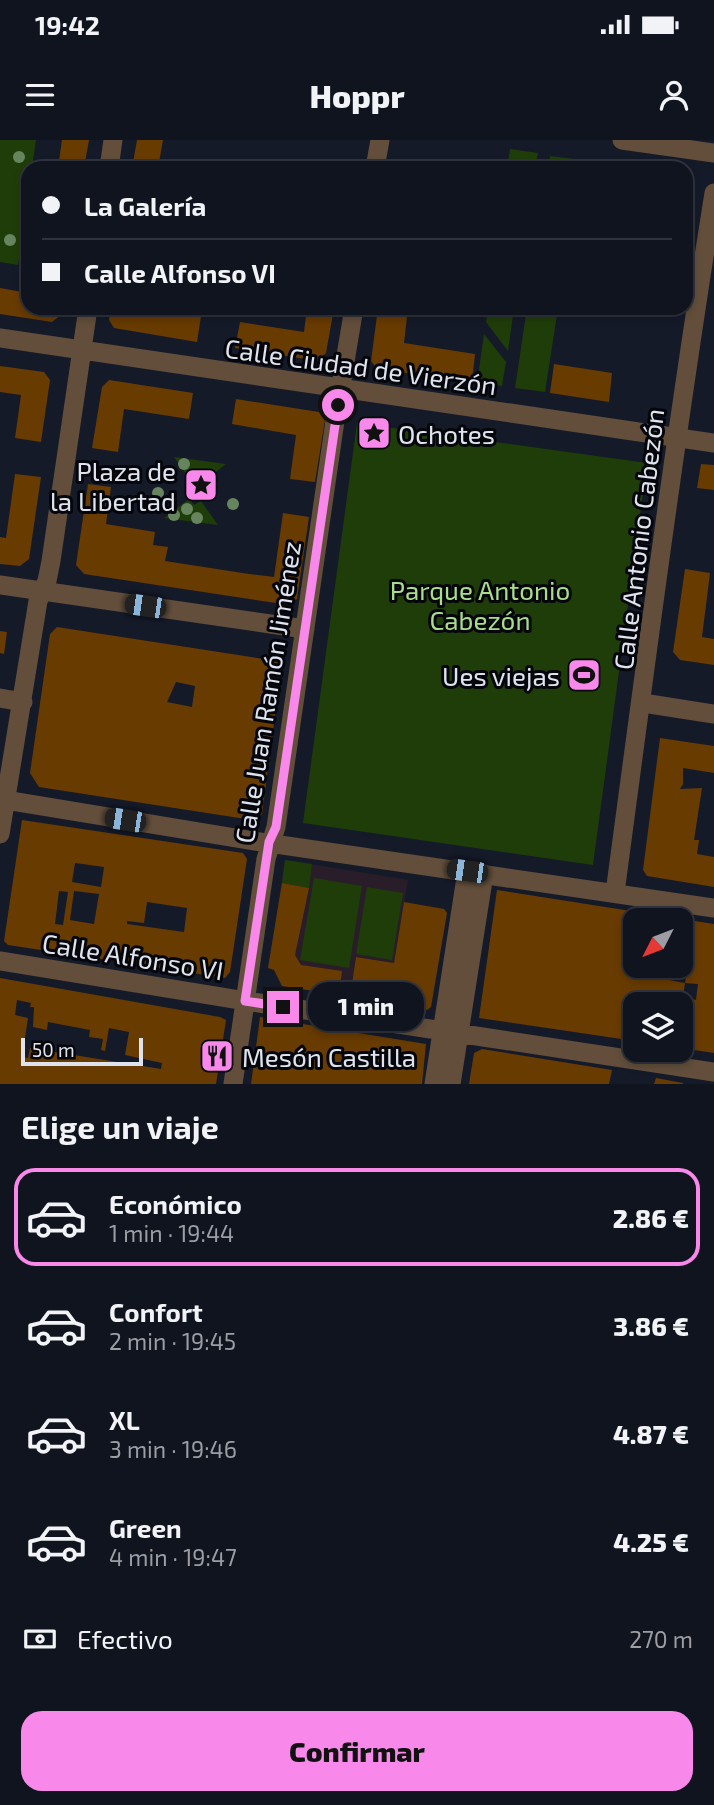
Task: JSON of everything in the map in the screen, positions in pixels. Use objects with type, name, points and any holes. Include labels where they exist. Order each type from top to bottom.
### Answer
[{"type":"street","points":[[110,161],[113,140]]},
{"type":"street","points":[[376,161],[380,140]]},
{"type":"street","points":[[622,140],[714,153]]},
{"type":"street","name":"Calle Antonio Cabezón","points":[[615,893],[643,703],[675,439],[714,192]]},
{"type":"street","points":[[0,834],[3,800],[23,702],[38,601],[49,574],[87,315]]},
{"type":"street","name":"Calle Juan Ramón Jiménez","points":[[233,1084],[269,842],[276,827],[353,315]]},
{"type":"street","name":"Calle Ciudad de Vierzón","points":[[0,338],[714,443]]},
{"type":"street","points":[[0,585],[305,629]]},
{"type":"street","points":[[0,698],[23,702]]},
{"type":"street","points":[[643,703],[714,714]]},
{"type":"street","points":[[3,800],[714,908]]},
{"type":"street","points":[[434,1084],[451,1031],[476,872]]},
{"type":"street","name":"Calle Alfonso VI","points":[[0,961],[714,1072]]},
{"type":"street","points":[[451,1031],[451,1084]]},
{"type":"shaded area","points":[[285,860],[408,880],[394,963],[356,957],[350,997],[282,986],[274,970],[268,968]]},
{"type":"green space","points":[[0,140],[36,140],[33,161],[21,161],[21,245],[18,265],[0,262]]},
{"type":"green space","points":[[510,149],[538,153],[536,161],[508,161]]},
{"type":"green space","points":[[550,156],[582,160],[582,161],[549,161]]},
{"type":"green space","points":[[487,315],[513,315],[508,351],[486,322]]},
{"type":"green space","points":[[526,315],[557,315],[545,392],[515,388]]},
{"type":"green space","points":[[484,334],[506,362],[502,386],[477,383]]},
{"type":"green space","name":"Parque Antonio Cabezón","points":[[357,423],[647,463],[593,865],[303,823]]},
{"type":"green space","points":[[174,457],[226,464],[203,482],[198,476],[191,481]]},
{"type":"green space","points":[[189,499],[194,505],[201,501],[218,525],[164,518]]},
{"type":"green space","points":[[285,860],[312,864],[309,888],[282,883]]},
{"type":"green space","points":[[314,878],[362,886],[349,968],[300,960]]},
{"type":"green space","points":[[367,887],[403,893],[392,960],[356,954]]},
{"type":"building","points":[[62,140],[89,140],[85,161],[59,161]]},
{"type":"building","points":[[137,140],[163,140],[159,161],[133,161]]},
{"type":"building","points":[[0,288],[21,292],[21,315],[61,315],[52,322],[0,314]]},
{"type":"building","points":[[110,315],[201,316],[197,342],[114,328],[109,320]]},
{"type":"building","points":[[306,315],[333,315],[326,353],[318,361],[235,348],[240,322],[304,332]]},
{"type":"building","points":[[377,315],[407,315],[404,343],[475,354],[472,382],[377,369],[371,361]]},
{"type":"building","points":[[554,364],[612,373],[609,402],[550,393]]},
{"type":"building","points":[[0,366],[44,372],[50,380],[41,442],[15,438],[21,395],[0,392]]},
{"type":"building","points":[[109,380],[193,393],[189,419],[124,409],[118,452],[92,448],[102,387]]},
{"type":"building","points":[[236,399],[319,412],[325,420],[315,482],[290,479],[296,435],[232,424]]},
{"type":"building","points":[[701,464],[714,465],[714,490],[697,488]]},
{"type":"building","points":[[15,474],[41,477],[29,559],[20,566],[0,564],[0,537],[6,538]]},
{"type":"building","points":[[88,484],[111,487],[106,524],[155,532],[153,545],[168,547],[165,561],[249,574],[274,577],[283,513],[309,517],[297,599],[289,605],[84,574],[76,565]]},
{"type":"building","points":[[685,569],[710,573],[702,637],[714,639],[714,665],[680,660],[673,652]]},
{"type":"building","points":[[57,627],[277,661],[281,669],[262,814],[252,820],[39,787],[30,773],[50,634]],"holes":[[[176,682],[195,686],[192,707],[167,702]]]},
{"type":"building","points":[[0,631],[7,632],[4,654],[0,653]]},
{"type":"building","points":[[660,738],[714,746],[714,773],[683,768],[683,784],[680,789],[702,788],[694,840],[699,840],[697,854],[714,857],[714,887],[647,876],[643,870]]},
{"type":"building","points":[[22,820],[243,853],[247,859],[230,972],[225,978],[8,945],[4,941]],"holes":[[[75,863],[104,867],[101,887],[72,882]],[[59,891],[68,892],[63,925],[55,924]],[[74,891],[99,894],[94,924],[70,920]],[[147,902],[187,908],[184,932],[127,924],[127,921],[144,923]]]},
{"type":"building","points":[[282,883],[309,888],[295,955],[301,965],[342,971],[339,995],[282,986],[274,970],[268,968]]},
{"type":"building","points":[[497,890],[623,910],[623,978],[659,978],[685,983],[684,992],[623,992],[623,1039],[479,1018]]},
{"type":"building","points":[[404,902],[444,909],[447,913],[431,1007],[427,1010],[350,997],[356,957],[394,963]]},
{"type":"building","points":[[693,921],[714,924],[714,1053],[693,1050],[693,999],[696,1000],[698,984],[685,983],[686,978],[693,978]]},
{"type":"building","points":[[0,978],[226,1020],[216,1084],[0,1084]],"holes":[[[17,1000],[31,1003],[30,1007],[34,1007],[33,1027],[47,1030],[48,1022],[90,1030],[89,1037],[103,1039],[101,1050],[105,1051],[109,1028],[129,1032],[125,1055],[162,1063],[161,1069],[30,1048],[28,1058],[22,1057],[28,1018],[15,1015]]]},
{"type":"building","points":[[260,1017],[426,1044],[422,1084],[251,1084]]},
{"type":"building","points":[[482,1049],[612,1070],[609,1084],[469,1084],[474,1053]]},
{"type":"building","points":[[656,1078],[683,1083],[683,1084],[654,1084]]},
{"type":"place","name":"Ochotes","points":[[374,433]]},
{"type":"place","name":"Plaza de la Libertad","points":[[201,485]]},
{"type":"place","name":"Ues viejas","points":[[584,675]]},
{"type":"place","name":"Mesón Castilla","points":[[217,1056]]},
{"type":"route","points":[[283,1007],[245,1001],[269,842],[276,827],[338,405]]}]
